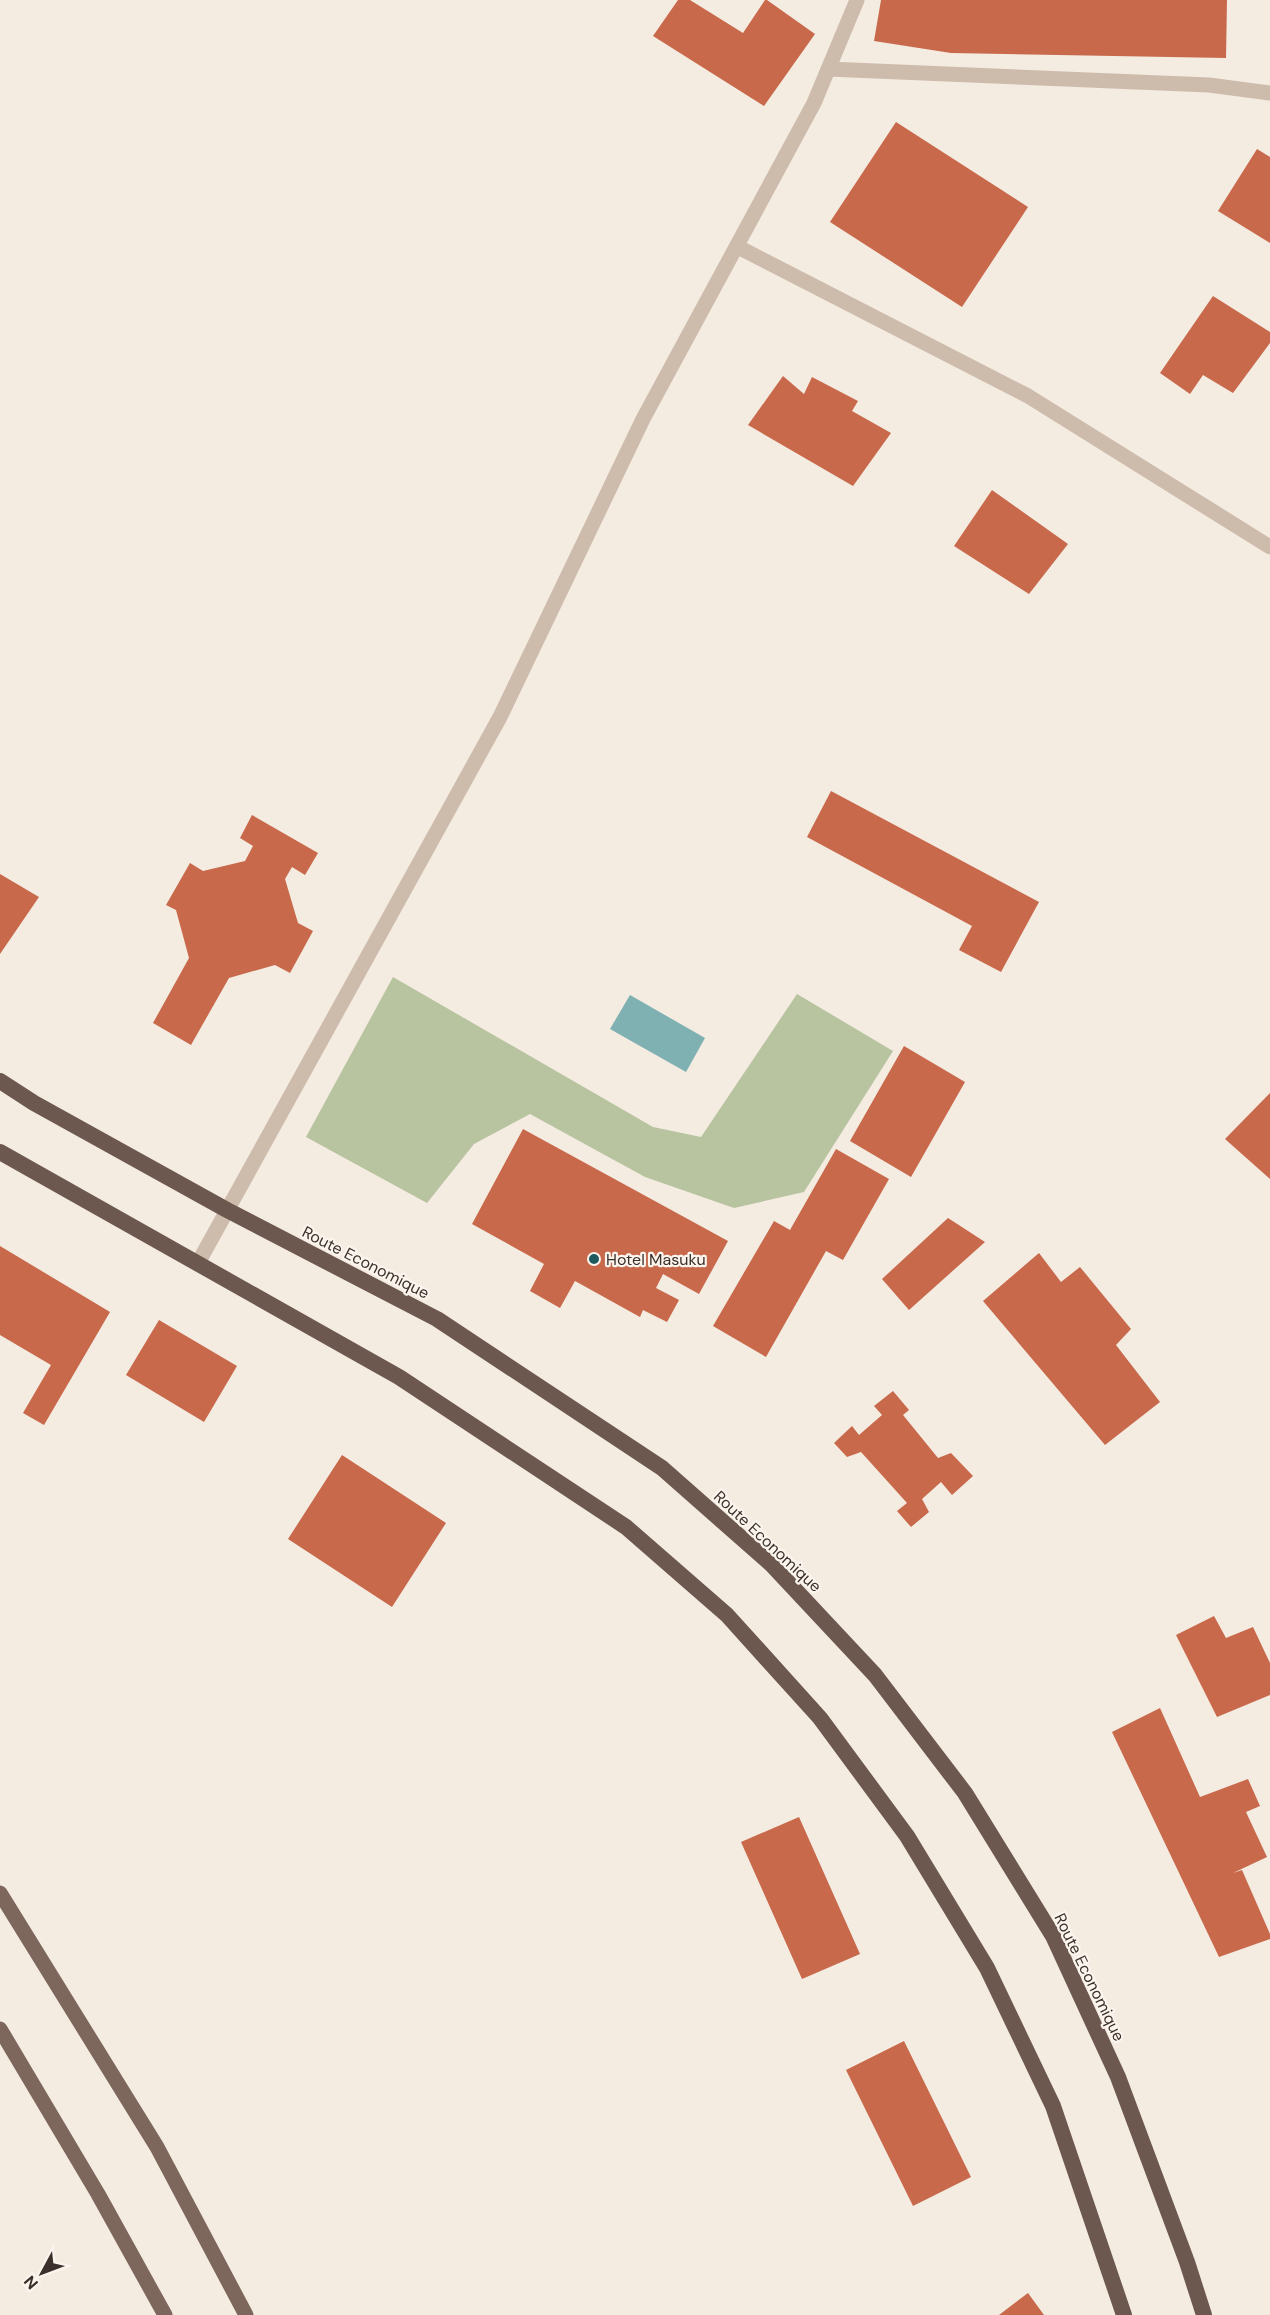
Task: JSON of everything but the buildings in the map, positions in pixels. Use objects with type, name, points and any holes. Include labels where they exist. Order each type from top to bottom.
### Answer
[{"type":"highway","name":"Route Economique","points":[[0,1081],[34,1103],[227,1210],[437,1319],[662,1468],[772,1565],[875,1676],[965,1793],[1053,1936],[1118,2077],[1187,2262],[1204,2315]]},
{"type":"highway","points":[[0,1152],[399,1377],[626,1527],[727,1615],[820,1718],[907,1836],[987,1968],[1053,2106],[1124,2315]]},
{"type":"main road","points":[[0,1893],[157,2147],[246,2315]]},
{"type":"main road","points":[[0,2029],[98,2194],[165,2315]]},
{"type":"street","points":[[198,1263],[500,717],[643,419],[814,103],[856,0]]},
{"type":"street","points":[[828,69],[1209,85],[1270,93]]},
{"type":"street","points":[[738,247],[1028,396],[1270,547]]},
{"type":"green space","points":[[393,977],[653,1127],[701,1137],[797,994],[893,1051],[804,1192],[734,1208],[645,1177],[530,1114],[474,1144],[427,1203],[306,1137]]},
{"type":"water","points":[[630,995],[705,1038],[686,1072],[610,1029]]},
{"type":"place","name":"Hotel Masuku","points":[[594,1259]]}]
